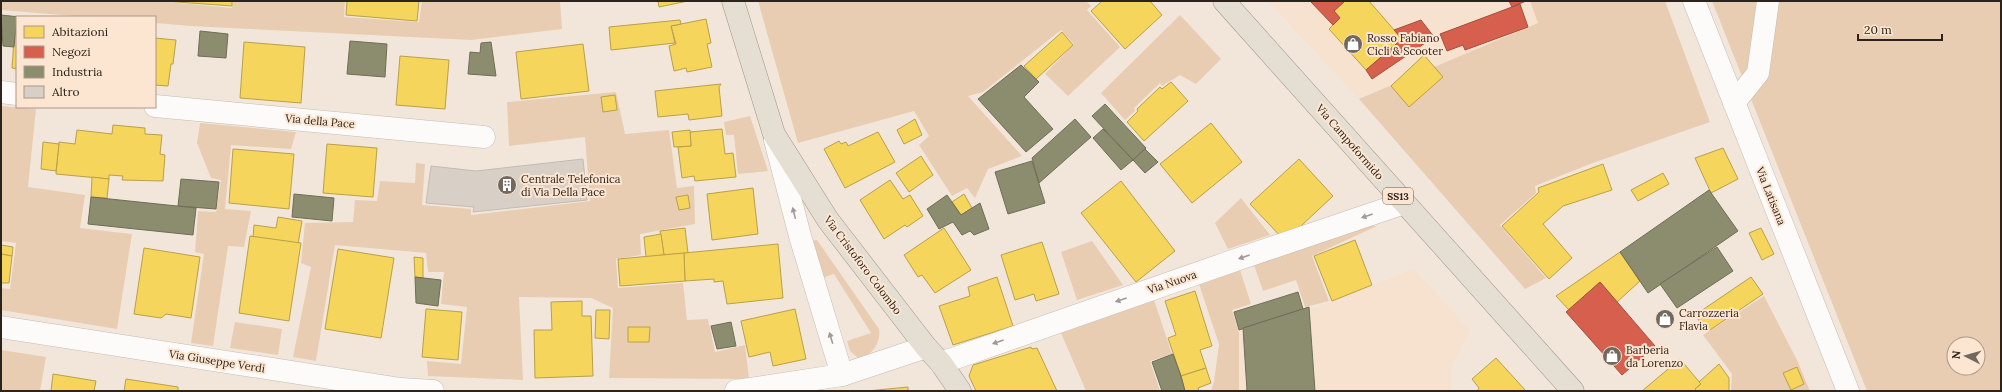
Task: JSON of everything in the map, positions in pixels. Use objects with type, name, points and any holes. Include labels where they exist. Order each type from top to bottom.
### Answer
[{"type":"main road","name":"Via Cristoforo Colombo","points":[[733,1],[774,134],[828,220],[926,347],[941,363],[960,391]]},
{"type":"main road","name":"Via Campoformido","points":[[1224,1],[1573,391]]},
{"type":"street","name":"Via Latisana","points":[[1694,1],[1848,391]]},
{"type":"street","points":[[1734,103],[1758,73],[1768,1]]},
{"type":"street","points":[[1,92],[16,94]]},
{"type":"street","name":"Via della Pace","points":[[156,106],[484,136]]},
{"type":"street","name":"Via Cristoforo Colombo","points":[[774,134],[800,236],[842,375]]},
{"type":"street","name":"Via Nuova","points":[[941,363],[1404,203]]},
{"type":"street","name":"Via Giuseppe Verdi","points":[[1,327],[402,389],[433,391]]},
{"type":"street","points":[[736,391],[842,375],[926,347]]},
{"type":"shaded area","points":[[1,1],[158,1],[232,8],[233,1],[345,1],[344,17],[419,22],[422,1],[560,1],[562,29],[471,40],[190,26],[156,23],[156,16],[74,16],[1,10]]},
{"type":"shaded area","points":[[758,1],[1086,1],[1091,6],[1087,10],[1120,47],[1068,96],[1045,74],[1074,44],[1061,30],[983,92],[968,96],[1022,156],[988,169],[975,198],[967,188],[952,196],[919,145],[929,136],[914,111],[798,143]]},
{"type":"shaded area","points":[[1268,1],[1530,1],[1538,23],[1359,99]]},
{"type":"shaded area","points":[[1530,1],[1665,1],[1710,122],[1590,164],[1535,186],[1536,193],[1500,225],[1546,278],[1525,289],[1359,99],[1538,23]]},
{"type":"shaded area","points":[[1712,1],[2001,1],[2001,391],[1867,391]]},
{"type":"shaded area","points":[[1180,15],[1221,59],[1196,84],[1180,75],[1162,86],[1160,83],[1134,108],[1135,111],[1125,120],[1101,93]]},
{"type":"shaded area","points":[[616,92],[625,134],[669,130],[677,188],[694,186],[695,224],[640,234],[641,255],[616,259],[618,288],[683,283],[687,320],[708,319],[715,352],[745,345],[749,379],[609,378],[613,308],[591,298],[519,297],[523,380],[428,376],[427,361],[461,364],[467,307],[441,304],[444,272],[428,272],[426,253],[335,245],[316,361],[293,357],[311,267],[301,263],[305,223],[353,222],[355,200],[377,201],[380,181],[415,183],[416,163],[425,164],[422,205],[471,209],[471,215],[590,201],[585,137],[509,146],[507,102]]},
{"type":"shaded area","points":[[1,106],[36,109],[28,187],[85,195],[80,228],[132,234],[117,329],[1,310],[1,288],[10,289],[16,243],[1,241]]},
{"type":"shaded area","points":[[750,116],[768,171],[738,174],[734,135],[726,135],[724,122]]},
{"type":"shaded area","points":[[200,123],[296,132],[291,149],[231,145],[225,209],[251,211],[244,247],[228,246],[213,346],[191,343],[204,254],[195,252],[198,211],[216,212],[221,180],[211,178],[197,143]]},
{"type":"shaded area","points":[[1241,198],[1270,235],[1228,249],[1215,223]]},
{"type":"shaded area","points":[[1366,226],[1377,226],[1312,256],[1329,301],[1305,307],[1296,280],[1263,291],[1254,265]]},
{"type":"shaded area","points":[[817,240],[879,329],[879,339],[877,344],[871,352],[863,357],[858,358],[850,351],[847,341],[871,333],[834,274],[819,279],[807,242]]},
{"type":"shaded area","points":[[1092,241],[1123,285],[1077,300],[1061,252]]},
{"type":"shaded area","points":[[1414,269],[1470,330],[1450,370],[1451,391],[1239,391],[1239,333],[1319,306]]},
{"type":"shaded area","points":[[1240,270],[1251,304],[1232,310],[1239,333],[1239,391],[1211,391],[1214,382],[1219,344],[1199,284]]},
{"type":"shaded area","points":[[1764,296],[1797,360],[1810,391],[1731,391],[1732,374],[1703,335]]},
{"type":"shaded area","points":[[1154,300],[1172,354],[1150,361],[1160,391],[1086,391],[1061,333]]},
{"type":"shaded area","points":[[235,322],[282,329],[278,355],[230,348]]},
{"type":"shaded area","points":[[1,350],[46,357],[40,391],[1,391]]},
{"type":"building: Abitazioni","points":[[164,1],[232,1],[232,6]]},
{"type":"building: Abitazioni","points":[[347,1],[419,1],[417,21],[346,15]]},
{"type":"building: Abitazioni","points":[[658,1],[688,1],[659,7]]},
{"type":"building: Abitazioni","points":[[1102,1],[1150,1],[1162,15],[1125,49],[1091,11]]},
{"type":"building: Abitazioni","points":[[1345,1],[1369,1],[1402,39],[1366,70],[1329,29],[1340,18],[1334,11]]},
{"type":"building: Abitazioni","points":[[706,19],[711,43],[707,44],[712,67],[687,72],[686,68],[674,71],[669,46],[676,44],[671,26]]},
{"type":"building: Abitazioni","points":[[680,20],[681,24],[671,26],[675,43],[611,50],[609,27]]},
{"type":"building: Abitazioni","points":[[15,26],[16,26],[16,69],[12,68]]},
{"type":"building: Abitazioni","points":[[1062,32],[1073,45],[1036,79],[1024,66]]},
{"type":"building: Abitazioni","points":[[156,38],[176,40],[168,86],[156,85]]},
{"type":"building: Abitazioni","points":[[244,42],[305,47],[301,103],[240,98]]},
{"type":"building: Abitazioni","points":[[583,44],[589,91],[521,99],[516,52]]},
{"type":"building: Abitazioni","points":[[1424,55],[1443,77],[1409,107],[1391,86]]},
{"type":"building: Abitazioni","points":[[400,56],[449,60],[445,109],[396,105]]},
{"type":"building: Abitazioni","points":[[1171,82],[1188,101],[1144,141],[1127,122],[1138,111],[1137,109],[1160,87],[1162,89]]},
{"type":"building: Abitazioni","points":[[721,84],[719,87],[722,116],[689,120],[688,114],[658,117],[655,91]]},
{"type":"building: Abitazioni","points":[[615,95],[617,110],[603,112],[601,97]]},
{"type":"building: Abitazioni","points":[[915,119],[922,135],[904,144],[897,130]]},
{"type":"building: Abitazioni","points":[[1211,123],[1242,162],[1192,203],[1160,164]]},
{"type":"building: Abitazioni","points":[[113,125],[145,128],[145,134],[162,135],[160,154],[165,155],[163,181],[122,180],[123,176],[109,175],[109,179],[56,174],[59,142],[75,144],[77,130],[112,134]]},
{"type":"building: Abitazioni","points":[[722,129],[725,154],[733,153],[736,177],[695,181],[694,176],[682,178],[678,147],[691,146],[690,132]]},
{"type":"building: Abitazioni","points":[[690,130],[691,146],[674,147],[672,132]]},
{"type":"building: Abitazioni","points":[[878,132],[895,162],[845,188],[824,149],[839,141],[841,144],[846,142],[848,146]]},
{"type":"building: Abitazioni","points":[[43,142],[59,144],[56,171],[41,169]]},
{"type":"building: Abitazioni","points":[[327,144],[377,148],[373,197],[323,193]]},
{"type":"building: Abitazioni","points":[[1723,148],[1738,179],[1711,193],[1695,158]]},
{"type":"building: Abitazioni","points":[[233,149],[294,154],[289,209],[229,203]]},
{"type":"building: Abitazioni","points":[[921,156],[933,175],[909,192],[896,173]]},
{"type":"building: Abitazioni","points":[[1299,159],[1333,196],[1285,241],[1250,204]]},
{"type":"building: Abitazioni","points":[[1603,164],[1612,190],[1563,206],[1543,224],[1572,258],[1549,279],[1502,226],[1539,192],[1538,188]]},
{"type":"building: Abitazioni","points":[[1663,173],[1669,184],[1638,201],[1631,190]]},
{"type":"building: Abitazioni","points":[[92,177],[109,179],[107,198],[91,197]]},
{"type":"building: Abitazioni","points":[[890,180],[903,199],[910,195],[923,216],[907,227],[905,225],[884,239],[860,200]]},
{"type":"building: Abitazioni","points":[[1121,181],[1175,251],[1136,282],[1081,213]]},
{"type":"building: Abitazioni","points":[[753,188],[758,234],[712,240],[707,194]]},
{"type":"building: Abitazioni","points":[[964,194],[972,208],[961,215],[952,202]]},
{"type":"building: Abitazioni","points":[[688,195],[690,208],[679,210],[676,197]]},
{"type":"building: Abitazioni","points":[[278,217],[302,221],[298,244],[253,237],[254,225],[276,228]]},
{"type":"building: Abitazioni","points":[[685,228],[688,253],[664,255],[660,231]]},
{"type":"building: Abitazioni","points":[[944,228],[971,270],[935,293],[922,275],[918,277],[904,255]]},
{"type":"building: Abitazioni","points":[[1761,228],[1774,254],[1762,260],[1749,233]]},
{"type":"building: Abitazioni","points":[[661,234],[664,255],[646,257],[644,237]]},
{"type":"building: Abitazioni","points":[[250,236],[301,243],[289,321],[239,313]]},
{"type":"building: Abitazioni","points":[[1355,240],[1372,285],[1332,301],[1314,256]]},
{"type":"building: Abitazioni","points":[[1042,242],[1059,294],[1036,301],[1034,294],[1015,300],[1001,255]]},
{"type":"building: Abitazioni","points":[[778,244],[783,298],[727,304],[723,281],[714,282],[714,279],[685,281],[684,253]]},
{"type":"building: Abitazioni","points":[[1,245],[13,247],[12,256],[1,254]]},
{"type":"building: Abitazioni","points":[[144,248],[200,257],[191,318],[166,314],[161,318],[134,314]]},
{"type":"building: Abitazioni","points":[[338,249],[394,258],[381,338],[325,329]]},
{"type":"building: Abitazioni","points":[[1620,252],[1640,281],[1617,302],[1600,282],[1569,310],[1556,296]]},
{"type":"building: Abitazioni","points":[[684,253],[685,281],[620,286],[618,259]]},
{"type":"building: Abitazioni","points":[[1,254],[12,256],[9,283],[1,283]]},
{"type":"building: Abitazioni","points":[[414,257],[423,258],[423,278],[415,277]]},
{"type":"building: Abitazioni","points":[[997,277],[1013,326],[953,345],[939,306],[970,296],[968,287]]},
{"type":"building: Abitazioni","points":[[1751,277],[1763,294],[1707,332],[1695,315]]},
{"type":"building: Abitazioni","points":[[1195,291],[1212,346],[1200,350],[1206,368],[1181,376],[1168,338],[1176,335],[1165,301]]},
{"type":"building: Abitazioni","points":[[582,301],[582,316],[591,316],[593,376],[535,378],[534,330],[552,330],[551,302]]},
{"type":"building: Abitazioni","points":[[426,309],[462,312],[458,360],[422,357]]},
{"type":"building: Abitazioni","points":[[795,309],[806,359],[773,366],[770,352],[749,357],[741,321]]},
{"type":"building: Abitazioni","points":[[596,310],[610,310],[609,339],[595,338]]},
{"type":"building: Abitazioni","points":[[628,327],[650,327],[649,342],[628,342]]},
{"type":"building: Abitazioni","points":[[1031,347],[1032,349],[1037,348],[1057,391],[976,391],[969,376],[973,365]]},
{"type":"building: Abitazioni","points":[[1496,358],[1526,391],[1477,391],[1479,388],[1472,379]]},
{"type":"building: Abitazioni","points":[[1680,359],[1701,384],[1695,389],[1697,391],[1642,391]]},
{"type":"building: Abitazioni","points":[[1719,364],[1729,378],[1729,391],[1697,391],[1695,389],[1701,384],[1699,382]]},
{"type":"building: Abitazioni","points":[[1797,367],[1804,384],[1791,390],[1783,373]]},
{"type":"building: Abitazioni","points":[[1206,368],[1211,383],[1198,388],[1199,391],[1185,391],[1181,376]]},
{"type":"building: Abitazioni","points":[[53,374],[96,381],[94,391],[51,391]]},
{"type":"building: Abitazioni","points":[[126,379],[178,387],[178,391],[124,391]]},
{"type":"building: Abitazioni","points":[[908,387],[908,391],[867,391]]},
{"type":"building: Negozi","points":[[1310,1],[1345,1],[1334,11],[1340,18],[1333,25]]},
{"type":"building: Negozi","points":[[1509,1],[1526,1],[1512,7]]},
{"type":"building: Negozi","points":[[1520,4],[1528,27],[1465,50],[1463,45],[1447,51],[1440,34]]},
{"type":"building: Negozi","points":[[1421,20],[1434,37],[1372,79],[1366,70],[1402,39],[1394,30]]},
{"type":"building: Negozi","points":[[1600,282],[1655,346],[1622,375],[1566,312]]},
{"type":"building: Industria","points":[[1,15],[16,17],[14,47],[3,46]]},
{"type":"building: Industria","points":[[200,31],[228,34],[226,58],[198,56]]},
{"type":"building: Industria","points":[[350,41],[387,44],[385,77],[347,74]]},
{"type":"building: Industria","points":[[491,42],[496,76],[468,74],[470,52],[480,53],[481,43]]},
{"type":"building: Industria","points":[[1021,65],[1039,82],[1024,97],[1053,129],[1026,152],[978,99]]},
{"type":"building: Industria","points":[[1105,104],[1146,148],[1133,160],[1092,116]]},
{"type":"building: Industria","points":[[1075,119],[1091,137],[1039,183],[1032,158]]},
{"type":"building: Industria","points":[[1103,129],[1133,160],[1121,170],[1093,138]]},
{"type":"building: Industria","points":[[1145,149],[1158,162],[1145,173],[1133,160]]},
{"type":"building: Industria","points":[[1032,161],[1045,203],[1008,214],[995,172]]},
{"type":"building: Industria","points":[[181,179],[219,182],[216,209],[178,206]]},
{"type":"building: Industria","points":[[1709,190],[1738,231],[1648,293],[1620,252]]},
{"type":"building: Industria","points":[[294,194],[334,198],[332,221],[292,217]]},
{"type":"building: Industria","points":[[947,195],[961,215],[980,203],[989,229],[974,235],[970,231],[962,235],[953,222],[939,229],[927,209]]},
{"type":"building: Industria","points":[[91,197],[196,208],[193,235],[88,224]]},
{"type":"building: Industria","points":[[1717,247],[1733,271],[1677,308],[1660,284]]},
{"type":"building: Industria","points":[[415,277],[441,280],[438,306],[416,303]]},
{"type":"building: Industria","points":[[1298,292],[1303,309],[1239,330],[1234,312]]},
{"type":"building: Industria","points":[[1309,307],[1315,391],[1247,391],[1243,328]]},
{"type":"building: Industria","points":[[731,322],[736,346],[717,349],[711,326]]},
{"type":"building: Industria","points":[[1173,354],[1185,391],[1162,391],[1152,362]]},
{"type":"building: Altro","name":"Centrale Telefonica di Via Della Pace","points":[[583,159],[587,200],[473,212],[474,207],[426,203],[431,166],[476,171]]},
{"type":"place","name":"Rosso Fabiano Cicli & Scooter","points":[[1353,44]]},
{"type":"place","name":"Centrale Telefonica di Via Della Pace","points":[[507,185]]},
{"type":"place","name":"Carrozzeria Flavia","points":[[1665,319]]},
{"type":"place","name":"Barberia da Lorenzo","points":[[1612,356]]}]
